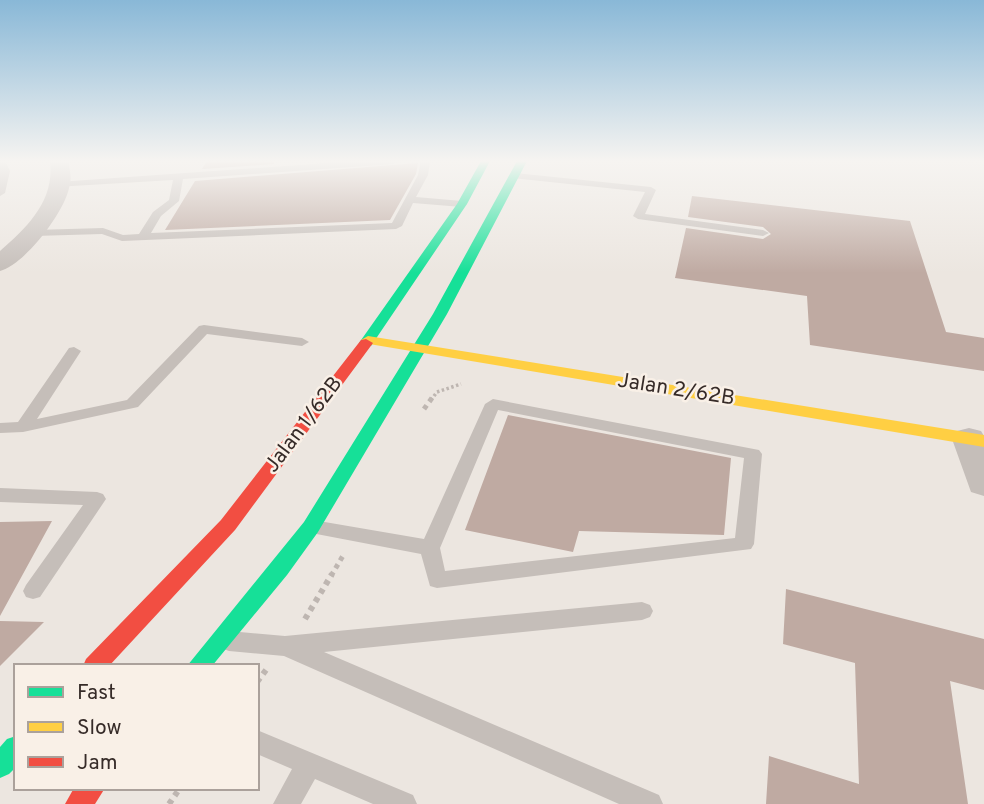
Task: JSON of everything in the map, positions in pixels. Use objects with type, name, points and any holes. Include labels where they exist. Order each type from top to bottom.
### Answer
[{"type":"main road","name":"Jalan 1/62B","points":[[96,664],[228,525],[368,340],[464,199]]},
{"type":"main road","points":[[200,664],[280,569],[310,527],[419,348],[502,199]]},
{"type":"main road","name":"Jalan 2/62B","points":[[368,340],[977,440]]},
{"type":"main road","points":[[0,765],[14,750]]},
{"type":"main road","points":[[78,804],[90,790]]},
{"type":"street","points":[[4,257],[34,233],[55,199]]},
{"type":"street","points":[[977,440],[984,481]]},
{"type":"lane","points":[[142,237],[156,214],[174,199]]},
{"type":"lane","points":[[647,199],[638,216],[763,233]]},
{"type":"lane","points":[[34,233],[103,231],[121,238],[396,226],[410,200],[461,204]]},
{"type":"lane","points":[[0,428],[23,427],[132,404],[204,330],[302,342]]},
{"type":"lane","points":[[23,427],[74,351]]},
{"type":"lane","points":[[493,404],[753,454],[744,544],[437,580],[430,548],[493,404]]},
{"type":"lane","points":[[0,495],[97,499],[33,592]]},
{"type":"lane","points":[[310,527],[430,548]]},
{"type":"lane","points":[[220,640],[285,646],[642,611]]},
{"type":"lane","points":[[285,646],[650,804]]},
{"type":"lane","points":[[259,743],[404,804]]},
{"type":"lane","points":[[286,804],[310,763]]},
{"type":"path","points":[[422,412],[437,392],[469,382]]},
{"type":"path","points":[[259,679],[316,605],[355,535]]},
{"type":"building","points":[[184,199],[402,199],[390,220],[165,230]]},
{"type":"building","points":[[692,199],[714,199],[910,221],[946,332],[984,338],[984,371],[810,345],[807,296],[675,278],[686,228],[763,239],[771,234],[763,227],[688,217]]},
{"type":"building","points":[[508,415],[731,458],[724,535],[579,531],[573,552],[465,530]]},
{"type":"building","points":[[52,521],[0,616],[0,522]]},
{"type":"building","points":[[786,589],[984,639],[984,690],[950,681],[968,804],[766,804],[769,756],[859,784],[855,663],[783,644]]},
{"type":"building","points":[[0,621],[44,622],[0,666]]},
{"type":"traffic: fast","points":[[366,343],[465,199]]},
{"type":"traffic: fast","points":[[200,664],[280,569],[311,527],[440,314],[502,199]]},
{"type":"traffic: fast","points":[[0,765],[14,750]]},
{"type":"traffic: slow","points":[[368,340],[984,441]]},
{"type":"traffic: jam","points":[[96,664],[228,525],[366,343]]},
{"type":"traffic: jam","points":[[78,804],[90,790]]}]
